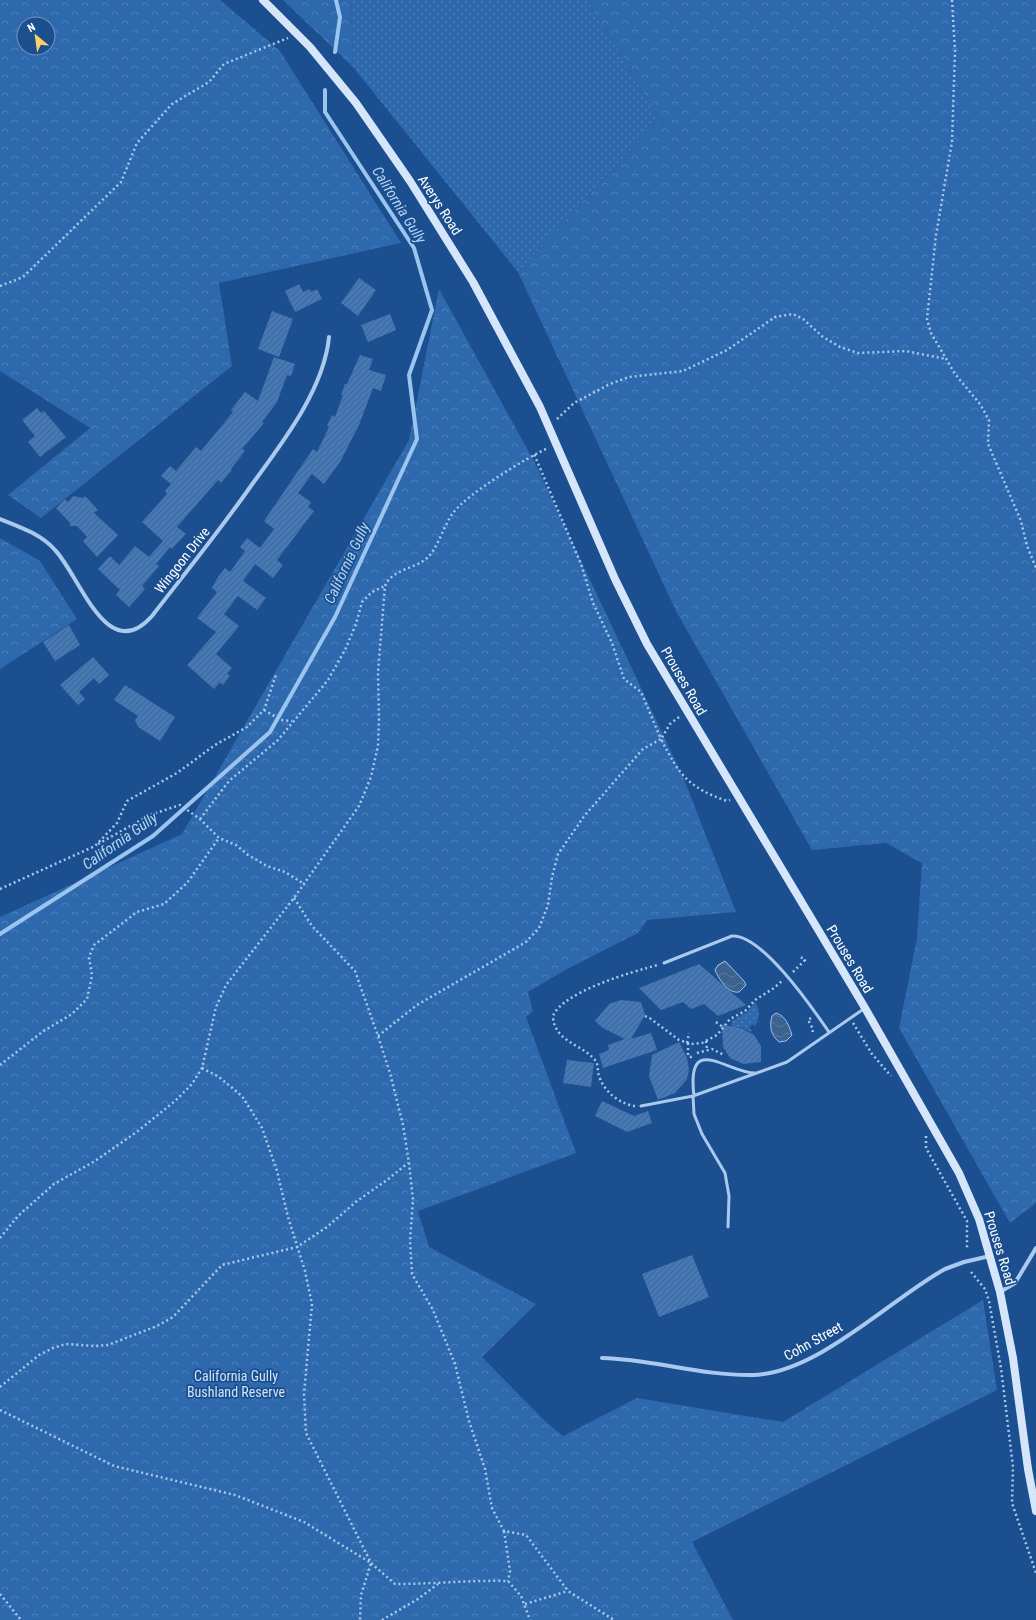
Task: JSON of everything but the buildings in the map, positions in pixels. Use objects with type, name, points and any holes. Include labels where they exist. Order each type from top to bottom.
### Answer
[{"type":"street","name":"Averys Road","points":[[264,0],[325,64],[356,103],[426,206],[495,319],[558,446]]},
{"type":"street","name":"Wingoon Drive","points":[[0,519],[32,532],[51,545],[61,557],[106,624],[123,632],[129,632],[141,627],[152,616],[225,523],[294,426],[323,367],[329,337]]},
{"type":"street","name":"Prouses Road","points":[[558,446],[626,602],[647,644],[865,1008],[959,1173],[977,1214],[991,1256],[1000,1292],[1013,1358],[1028,1469],[1036,1511]]},
{"type":"street","points":[[1000,1292],[1015,1283],[1036,1248]]},
{"type":"street","name":"Cohn Street","points":[[602,1358],[630,1360],[738,1375],[770,1373],[785,1370],[832,1345],[938,1272],[964,1262],[991,1256]]},
{"type":"lane","points":[[664,964],[736,936],[746,939],[787,976],[829,1032]]},
{"type":"lane","points":[[642,1106],[693,1096],[787,1062],[865,1008]]},
{"type":"lane","points":[[728,1227],[729,1196],[725,1173],[702,1134],[694,1114],[693,1082],[695,1070],[698,1064],[705,1060],[715,1060],[744,1072],[759,1072]]},
{"type":"path","points":[[952,0],[955,51],[952,142],[936,235],[927,319],[931,333],[955,374],[980,404],[989,420],[988,444],[1021,521],[1027,546],[1036,568]]},
{"type":"path","points":[[0,286],[23,277],[121,182],[137,143],[172,104],[209,82],[224,64],[297,34]]},
{"type":"path","points":[[549,427],[574,403],[589,394],[629,377],[683,370],[696,365],[745,339],[775,317],[793,314],[803,319],[823,337],[840,347],[858,353],[906,351],[946,359]]},
{"type":"path","points":[[0,1238],[18,1216],[54,1184],[95,1161],[138,1131],[175,1101],[192,1084],[202,1068],[216,1007],[226,985],[294,898],[359,806],[371,777],[378,746],[380,719],[378,672],[385,586],[396,574],[428,557],[454,512],[477,492],[534,454],[558,446]]},
{"type":"path","points":[[534,454],[581,564],[593,603],[612,643],[624,679],[641,692],[661,740],[676,767],[689,782],[707,794],[727,801],[737,795]]},
{"type":"path","points":[[200,819],[229,781],[278,740],[292,721],[328,680],[342,656],[356,624],[362,602],[372,592],[385,586]]},
{"type":"path","points":[[95,846],[117,823],[127,801],[177,773],[215,745],[247,727],[264,710],[276,675]]},
{"type":"path","points":[[264,710],[281,720],[292,721]]},
{"type":"path","points":[[378,1036],[417,1005],[526,942],[539,928],[548,905],[552,877],[558,854],[585,815],[643,749],[661,740],[670,724],[687,711]]},
{"type":"path","points":[[0,889],[95,846],[150,815],[180,805],[200,819],[219,838],[236,845],[248,855],[267,866],[285,872],[304,884]]},
{"type":"path","points":[[0,1065],[42,1032],[72,1014],[87,999],[92,976],[89,957],[94,945],[137,912],[164,904],[188,883],[219,838]]},
{"type":"path","points":[[294,898],[312,926],[355,972],[390,1073],[401,1118],[409,1163],[413,1200],[410,1240],[412,1274],[433,1310],[455,1364],[469,1421],[485,1469],[492,1508],[504,1531],[510,1571],[508,1581]]},
{"type":"path","points":[[645,1016],[655,1021],[673,1037],[688,1043],[706,1041],[718,1035],[730,1019],[745,1011],[755,1000],[774,988],[805,960],[799,956]]},
{"type":"path","points":[[642,1106],[626,1104],[608,1091],[599,1078],[596,1060],[565,1040],[556,1028],[553,1016],[556,1009],[565,1002],[605,982],[630,972],[664,964]]},
{"type":"path","points":[[810,1036],[813,1029],[808,1020],[817,1014]]},
{"type":"path","points":[[850,1018],[872,1054],[892,1077]]},
{"type":"path","points":[[716,1022],[724,1028]]},
{"type":"path","points":[[689,1033],[687,1054],[689,1057],[707,1049],[717,1050],[726,1057]]},
{"type":"path","points":[[706,1041],[707,1049]]},
{"type":"path","points":[[202,1068],[219,1077],[242,1096],[262,1128],[277,1171],[297,1248],[305,1271],[312,1304],[304,1394],[306,1433],[371,1563],[361,1595],[360,1620]]},
{"type":"path","points":[[926,1135],[926,1148],[967,1221],[967,1250]]},
{"type":"path","points":[[0,1387],[39,1355],[53,1348],[66,1344],[95,1346],[108,1345],[157,1326],[173,1317],[222,1265],[297,1248],[326,1228],[356,1201],[409,1163]]},
{"type":"path","points":[[970,1272],[985,1290],[989,1301],[1001,1368],[1013,1467],[1012,1503],[1036,1573]]},
{"type":"path","points":[[0,1410],[114,1466],[235,1495],[304,1522],[371,1563],[395,1584],[438,1584],[470,1580],[508,1581],[521,1596],[530,1620]]},
{"type":"path","points":[[504,1531],[526,1535],[568,1591],[614,1620]]},
{"type":"path","points":[[382,1620],[418,1599],[438,1584]]},
{"type":"path","points":[[525,1604],[568,1591]]},
{"type":"path","points":[[0,1594],[22,1620]]},
{"type":"green space","points":[[0,0],[220,0],[280,51],[401,243],[219,283],[232,366],[41,518],[8,495],[90,428],[0,371]]},
{"type":"green space","points":[[283,0],[351,0],[353,67]]},
{"type":"green space","points":[[351,0],[587,0],[659,119],[518,272],[353,67]]},
{"type":"green space","points":[[587,0],[1036,0],[1036,1203],[1010,1223],[899,1028],[917,938],[922,863],[886,843],[812,850],[676,611],[518,272],[659,119]]},
{"type":"green space","name":"California Gully Bushland Reserve","points":[[439,289],[535,463],[683,777],[736,912],[647,920],[638,933],[567,969],[528,992],[533,1011],[526,1017],[576,1153],[418,1211],[429,1247],[536,1304],[482,1357],[545,1421],[563,1436],[637,1398],[783,1422],[983,1300],[997,1390],[692,1542],[733,1620],[0,1620],[0,917],[182,834],[409,440]]},
{"type":"green space","points":[[0,538],[40,561],[77,619],[0,669]]},
{"type":"green space","points":[[755,1002],[759,1011],[759,1017],[755,1026],[752,1024],[749,1028],[752,1031],[751,1032],[741,1027],[731,1027],[732,1021],[747,1012]]},
{"type":"water","points":[[725,961],[746,985],[739,992],[731,991],[721,981],[715,970],[718,965]]},
{"type":"water","points":[[776,1013],[785,1019],[791,1032],[792,1035],[786,1041],[779,1042],[772,1034],[771,1020],[772,1016]]},
{"type":"waterway","name":"California Gully","points":[[335,52],[340,17],[336,0]]},
{"type":"waterway","name":"California Gully","points":[[0,934],[153,836],[270,732],[335,617],[417,439],[409,375],[432,310],[414,248],[325,112],[325,90]]}]
